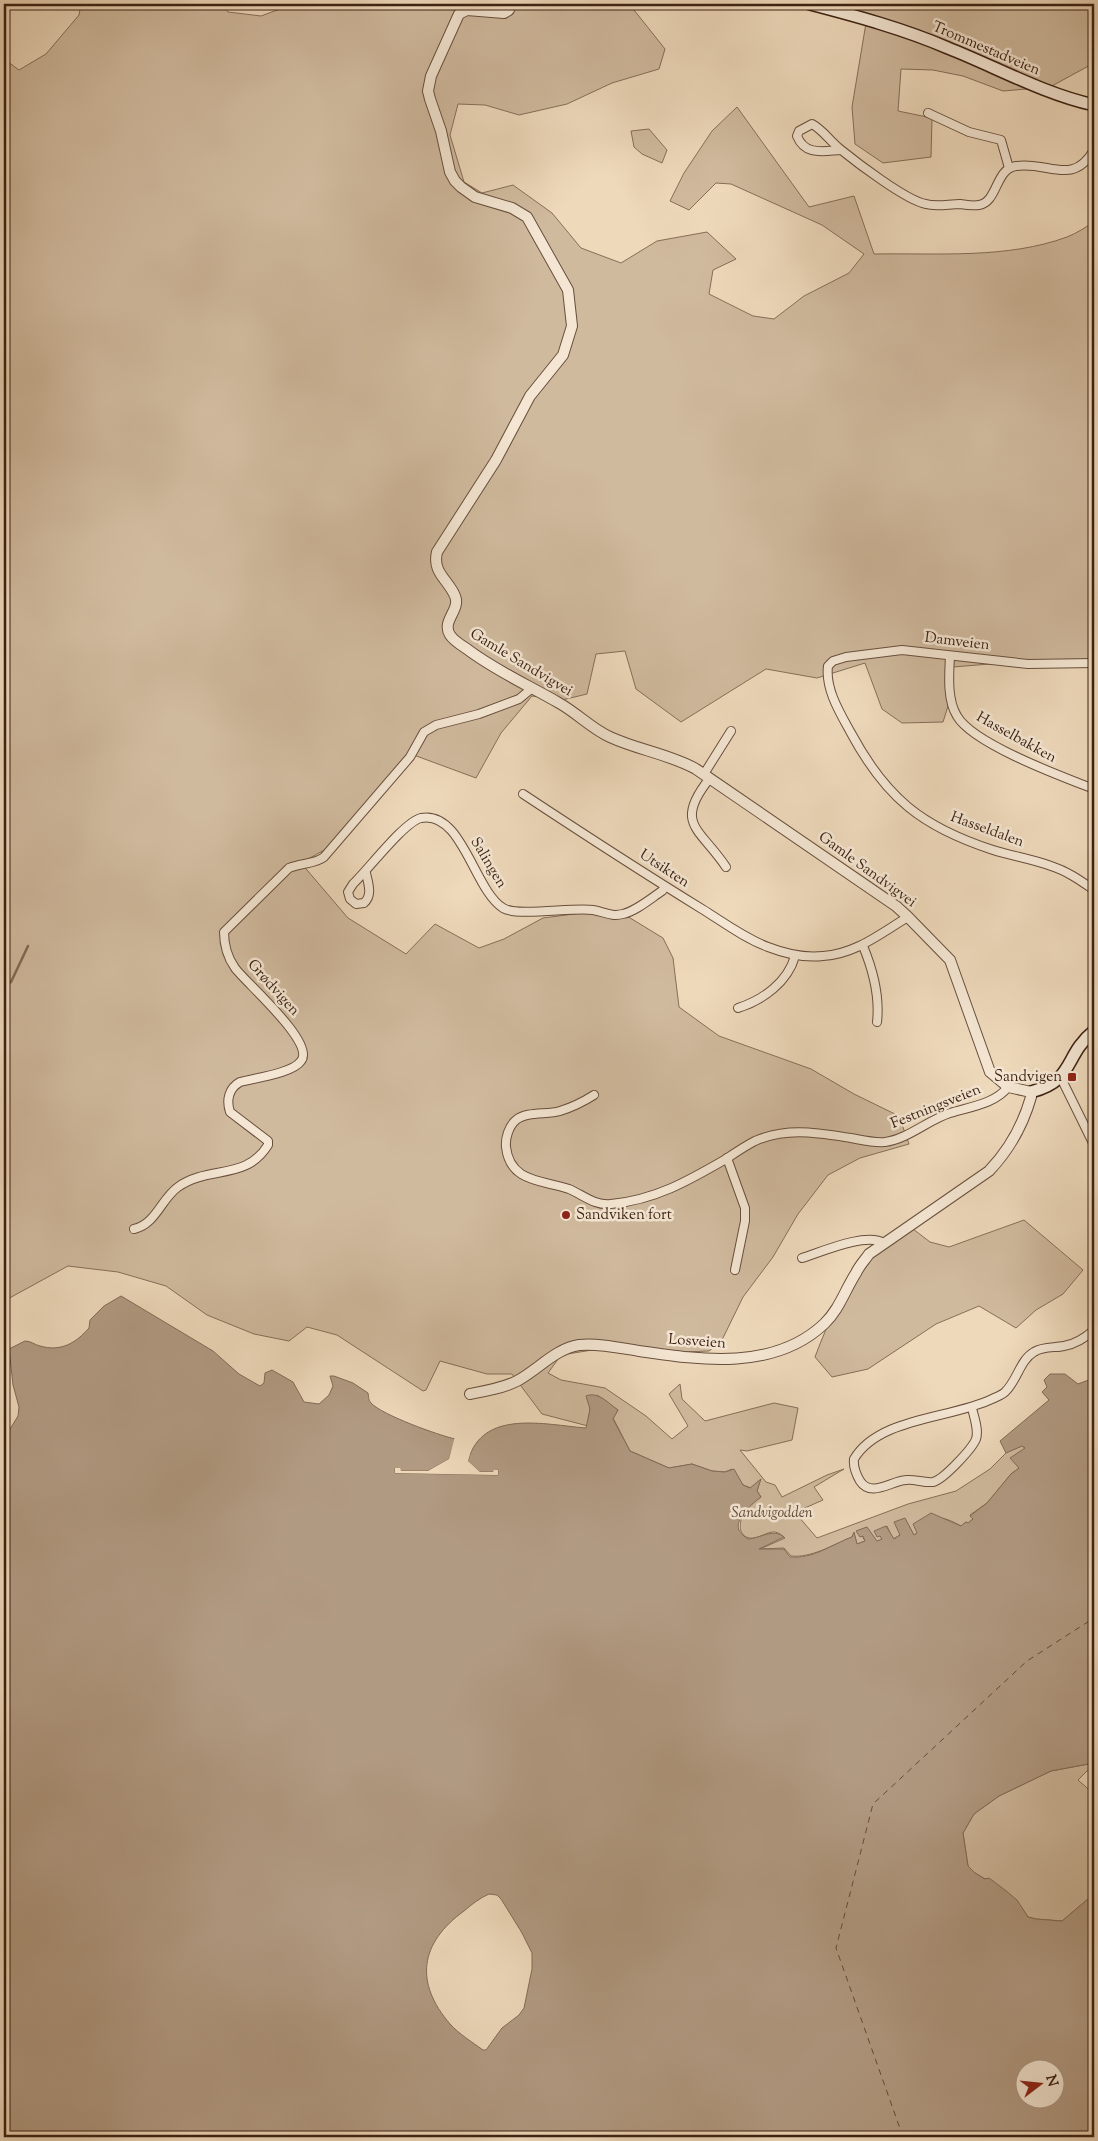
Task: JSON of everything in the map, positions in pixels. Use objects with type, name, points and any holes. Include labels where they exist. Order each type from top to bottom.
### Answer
[{"type":"main road","name":"Trommestadveien","points":[[810,4],[883,24],[1056,94],[1094,104]]},
{"type":"main road","points":[[1031,1092],[1048,1086],[1061,1078],[1074,1052],[1094,1031]]},
{"type":"street","name":"Gamle Sandvigvei","points":[[509,4],[509,10],[504,13],[470,10],[458,14],[431,76],[428,91],[441,131],[450,172],[455,181],[475,197],[512,208],[527,217],[568,290],[572,326],[563,355],[530,396],[496,460],[442,542],[435,562],[438,571],[453,592],[456,600],[455,609],[447,624],[447,630],[451,637],[496,669],[560,704],[607,736],[670,756],[707,776],[889,901],[908,917],[950,960],[990,1072],[1008,1087],[1031,1092]]},
{"type":"street","points":[[928,113],[969,132],[1001,140],[1009,168]]},
{"type":"street","points":[[841,150],[808,149],[801,145],[797,136],[799,131],[812,124],[820,128],[841,150],[912,200],[926,205],[980,205],[989,199],[1002,176],[1009,168],[1022,166],[1071,171],[1086,162],[1094,150]]},
{"type":"street","name":"Damveien","points":[[827,674],[828,666],[833,661],[863,654],[902,650],[1028,664],[1094,663]]},
{"type":"street","name":"Hasselbakken","points":[[950,656],[949,672],[952,704],[957,717],[969,731],[1051,773],[1094,789]]},
{"type":"street","name":"Hasseldalen","points":[[827,674],[834,700],[860,749],[892,794],[912,811],[954,836],[993,850],[1052,866],[1073,875],[1094,890]]},
{"type":"street","name":"Grødvigen","points":[[134,1229],[147,1224],[178,1188],[200,1177],[242,1168],[255,1161],[264,1152],[268,1145],[264,1137],[230,1112],[228,1098],[235,1085],[240,1082],[290,1069],[302,1061],[303,1057],[296,1036],[284,1019],[235,968],[226,950],[224,932],[289,868],[302,863],[321,860],[324,857],[410,757],[424,732],[436,725],[473,716],[519,699],[531,689]]},
{"type":"street","points":[[726,867],[704,839],[693,822],[691,815],[695,799],[731,732]]},
{"type":"street","name":"Utsikten","points":[[523,794],[665,887],[766,947],[795,956],[824,956],[863,946],[908,917]]},
{"type":"street","name":"Salingen","points":[[366,873],[408,825],[421,818],[439,820],[451,829],[483,885],[493,899],[504,909],[519,912],[594,910],[612,916],[626,914],[662,891],[665,887]]},
{"type":"street","points":[[863,946],[878,995],[877,1022]]},
{"type":"street","points":[[738,1008],[760,998],[777,985],[786,975],[795,956]]},
{"type":"street","points":[[1061,1078],[1094,1145]]},
{"type":"street","name":"Festningsveien","points":[[594,1095],[578,1105],[558,1112],[531,1114],[517,1119],[505,1140],[506,1156],[513,1166],[532,1180],[568,1189],[594,1202],[609,1205],[653,1196],[677,1187],[755,1141],[781,1134],[806,1131],[868,1142],[886,1142],[947,1114],[992,1099],[1008,1087]]},
{"type":"street","name":"Losveien","points":[[470,1394],[511,1384],[563,1349],[581,1345],[598,1345],[687,1358],[735,1359],[770,1353],[797,1342],[825,1324],[846,1294],[856,1272],[869,1254],[988,1171],[1002,1157],[1011,1145],[1028,1108],[1031,1092]]},
{"type":"street","points":[[727,1158],[745,1208],[745,1221],[735,1270]]},
{"type":"street","points":[[802,1258],[845,1244],[870,1239],[878,1239],[884,1243]]},
{"type":"street","points":[[972,1408],[976,1423],[976,1438],[964,1455],[943,1477],[934,1482],[904,1480],[882,1488],[870,1489],[863,1485],[857,1476],[854,1459],[858,1451],[874,1439],[901,1426],[972,1408],[1004,1393],[1014,1382],[1027,1359],[1034,1352],[1081,1341],[1094,1330]]},
{"type":"green space","name":"Sandvigodden","points":[[81,4],[222,4],[228,12],[261,16],[280,9],[306,4],[635,4],[634,10],[665,49],[659,69],[612,83],[567,104],[519,115],[485,105],[458,104],[450,135],[464,182],[482,193],[513,185],[552,213],[581,248],[621,263],[657,241],[707,232],[736,259],[713,270],[709,294],[753,316],[774,319],[804,296],[849,273],[864,254],[822,225],[731,184],[716,183],[689,210],[670,201],[684,173],[712,131],[737,107],[809,207],[854,196],[874,254],[947,254],[1021,249],[1067,237],[1094,222],[1094,663],[1002,663],[953,667],[949,703],[943,722],[902,723],[882,709],[865,663],[817,678],[766,669],[681,722],[636,689],[625,651],[596,654],[587,694],[562,700],[532,696],[501,733],[476,778],[411,754],[326,849],[301,863],[348,918],[406,954],[435,924],[479,948],[504,939],[543,918],[589,912],[611,917],[617,910],[663,938],[673,958],[679,1007],[719,1036],[811,1069],[854,1094],[899,1116],[909,1144],[860,1158],[828,1175],[798,1214],[773,1257],[743,1297],[721,1342],[709,1351],[659,1353],[611,1347],[561,1355],[548,1373],[561,1380],[605,1388],[646,1416],[672,1439],[688,1426],[669,1394],[680,1384],[682,1399],[705,1421],[774,1403],[798,1408],[792,1440],[747,1451],[740,1450],[766,1482],[775,1485],[782,1497],[827,1475],[844,1469],[814,1487],[823,1500],[798,1511],[798,1516],[817,1538],[908,1504],[956,1491],[990,1469],[1007,1452],[1022,1446],[1025,1448],[1019,1468],[1011,1474],[987,1503],[970,1515],[973,1519],[968,1523],[966,1522],[961,1526],[940,1518],[914,1535],[905,1519],[900,1535],[893,1539],[887,1526],[880,1536],[882,1539],[877,1542],[866,1528],[859,1530],[865,1541],[857,1544],[854,1533],[852,1537],[822,1550],[799,1556],[791,1556],[784,1548],[760,1549],[785,1538],[775,1532],[749,1538],[744,1536],[740,1528],[744,1514],[749,1506],[761,1497],[757,1491],[760,1480],[751,1488],[743,1485],[732,1469],[725,1472],[712,1471],[692,1464],[669,1468],[630,1451],[613,1418],[618,1410],[597,1395],[590,1409],[588,1426],[542,1414],[512,1374],[487,1374],[440,1361],[426,1390],[423,1391],[337,1335],[307,1327],[289,1341],[254,1334],[207,1315],[166,1286],[118,1272],[68,1266],[4,1301],[4,59],[19,70],[46,54],[79,15]]},
{"type":"green space","points":[[819,4],[1094,4],[1094,63],[1050,87],[1003,91],[963,76],[933,70],[901,69],[898,111],[932,118],[931,157],[883,163],[855,144],[852,107],[867,17]]},
{"type":"green space","points":[[649,129],[667,150],[662,163],[642,154],[634,147],[631,131]]},
{"type":"green space","points":[[1024,1220],[1083,1270],[1063,1294],[1036,1310],[1016,1328],[979,1306],[936,1324],[868,1369],[832,1377],[815,1357],[845,1291],[871,1256],[885,1245],[913,1229],[930,1242],[949,1247]]},
{"type":"green space","points":[[1094,1763],[1094,1767],[1078,1780],[1094,1794],[1094,1894],[1062,1921],[1028,1917],[1022,1908],[989,1879],[985,1879],[975,1873],[968,1866],[963,1833],[974,1814],[999,1796],[1051,1771]]},
{"type":"shaded area","points":[[121,1296],[213,1351],[239,1374],[260,1386],[264,1383],[265,1373],[272,1370],[293,1382],[304,1402],[319,1404],[329,1395],[333,1386],[330,1376],[334,1376],[353,1383],[368,1393],[371,1403],[386,1413],[424,1429],[455,1439],[449,1459],[428,1471],[400,1471],[395,1468],[395,1473],[498,1475],[498,1470],[480,1472],[468,1461],[475,1444],[487,1433],[501,1426],[535,1423],[586,1428],[590,1409],[586,1396],[599,1396],[618,1410],[613,1419],[630,1451],[669,1468],[692,1464],[712,1471],[725,1472],[734,1469],[743,1485],[750,1488],[761,1479],[757,1491],[761,1497],[742,1516],[739,1521],[739,1530],[748,1539],[771,1533],[780,1534],[784,1537],[759,1549],[784,1549],[790,1557],[806,1556],[822,1551],[852,1537],[854,1532],[857,1544],[865,1541],[863,1536],[860,1537],[856,1531],[867,1527],[877,1541],[882,1539],[880,1536],[877,1537],[874,1531],[886,1526],[894,1539],[900,1535],[894,1522],[905,1518],[914,1535],[917,1533],[913,1524],[931,1513],[961,1526],[966,1522],[968,1523],[973,1519],[970,1516],[987,1503],[1011,1474],[1019,1468],[1010,1458],[1025,1448],[1022,1446],[1006,1453],[1000,1441],[1049,1400],[1042,1392],[1047,1387],[1044,1380],[1050,1374],[1065,1374],[1078,1384],[1094,1378],[1094,1763],[1051,1771],[999,1796],[974,1814],[963,1833],[968,1866],[985,1879],[989,1878],[1017,1900],[1028,1917],[1062,1921],[1094,1894],[1094,2137],[4,2137],[4,1439],[18,1416],[19,1407],[13,1385],[9,1349],[25,1341],[48,1348],[67,1345],[79,1338],[89,1328],[90,1320],[104,1306]],"holes":[[[489,1894],[497,1895],[522,1933],[532,1953],[532,1969],[524,2008],[519,2015],[502,2028],[486,2050],[483,2050],[454,2028],[438,2008],[427,1978],[427,1964],[438,1936],[449,1923],[482,1897]]]},
{"type":"pier","points":[[455,1436],[457,1439],[451,1461],[433,1472],[476,1472],[466,1461],[469,1446],[473,1443],[468,1461],[480,1472],[498,1470],[498,1475],[395,1473],[395,1468],[400,1468],[401,1471],[428,1471],[449,1459]]},
{"type":"waterway","points":[[4,985],[11,982],[28,946]]},
{"type":"ferry route","points":[[903,2137],[836,1948],[873,1804],[1027,1661],[1094,1618]]},
{"type":"place","name":"Sandvigen","points":[[1072,1077]]},
{"type":"place","name":"Sandviken fort","points":[[566,1215]]}]
